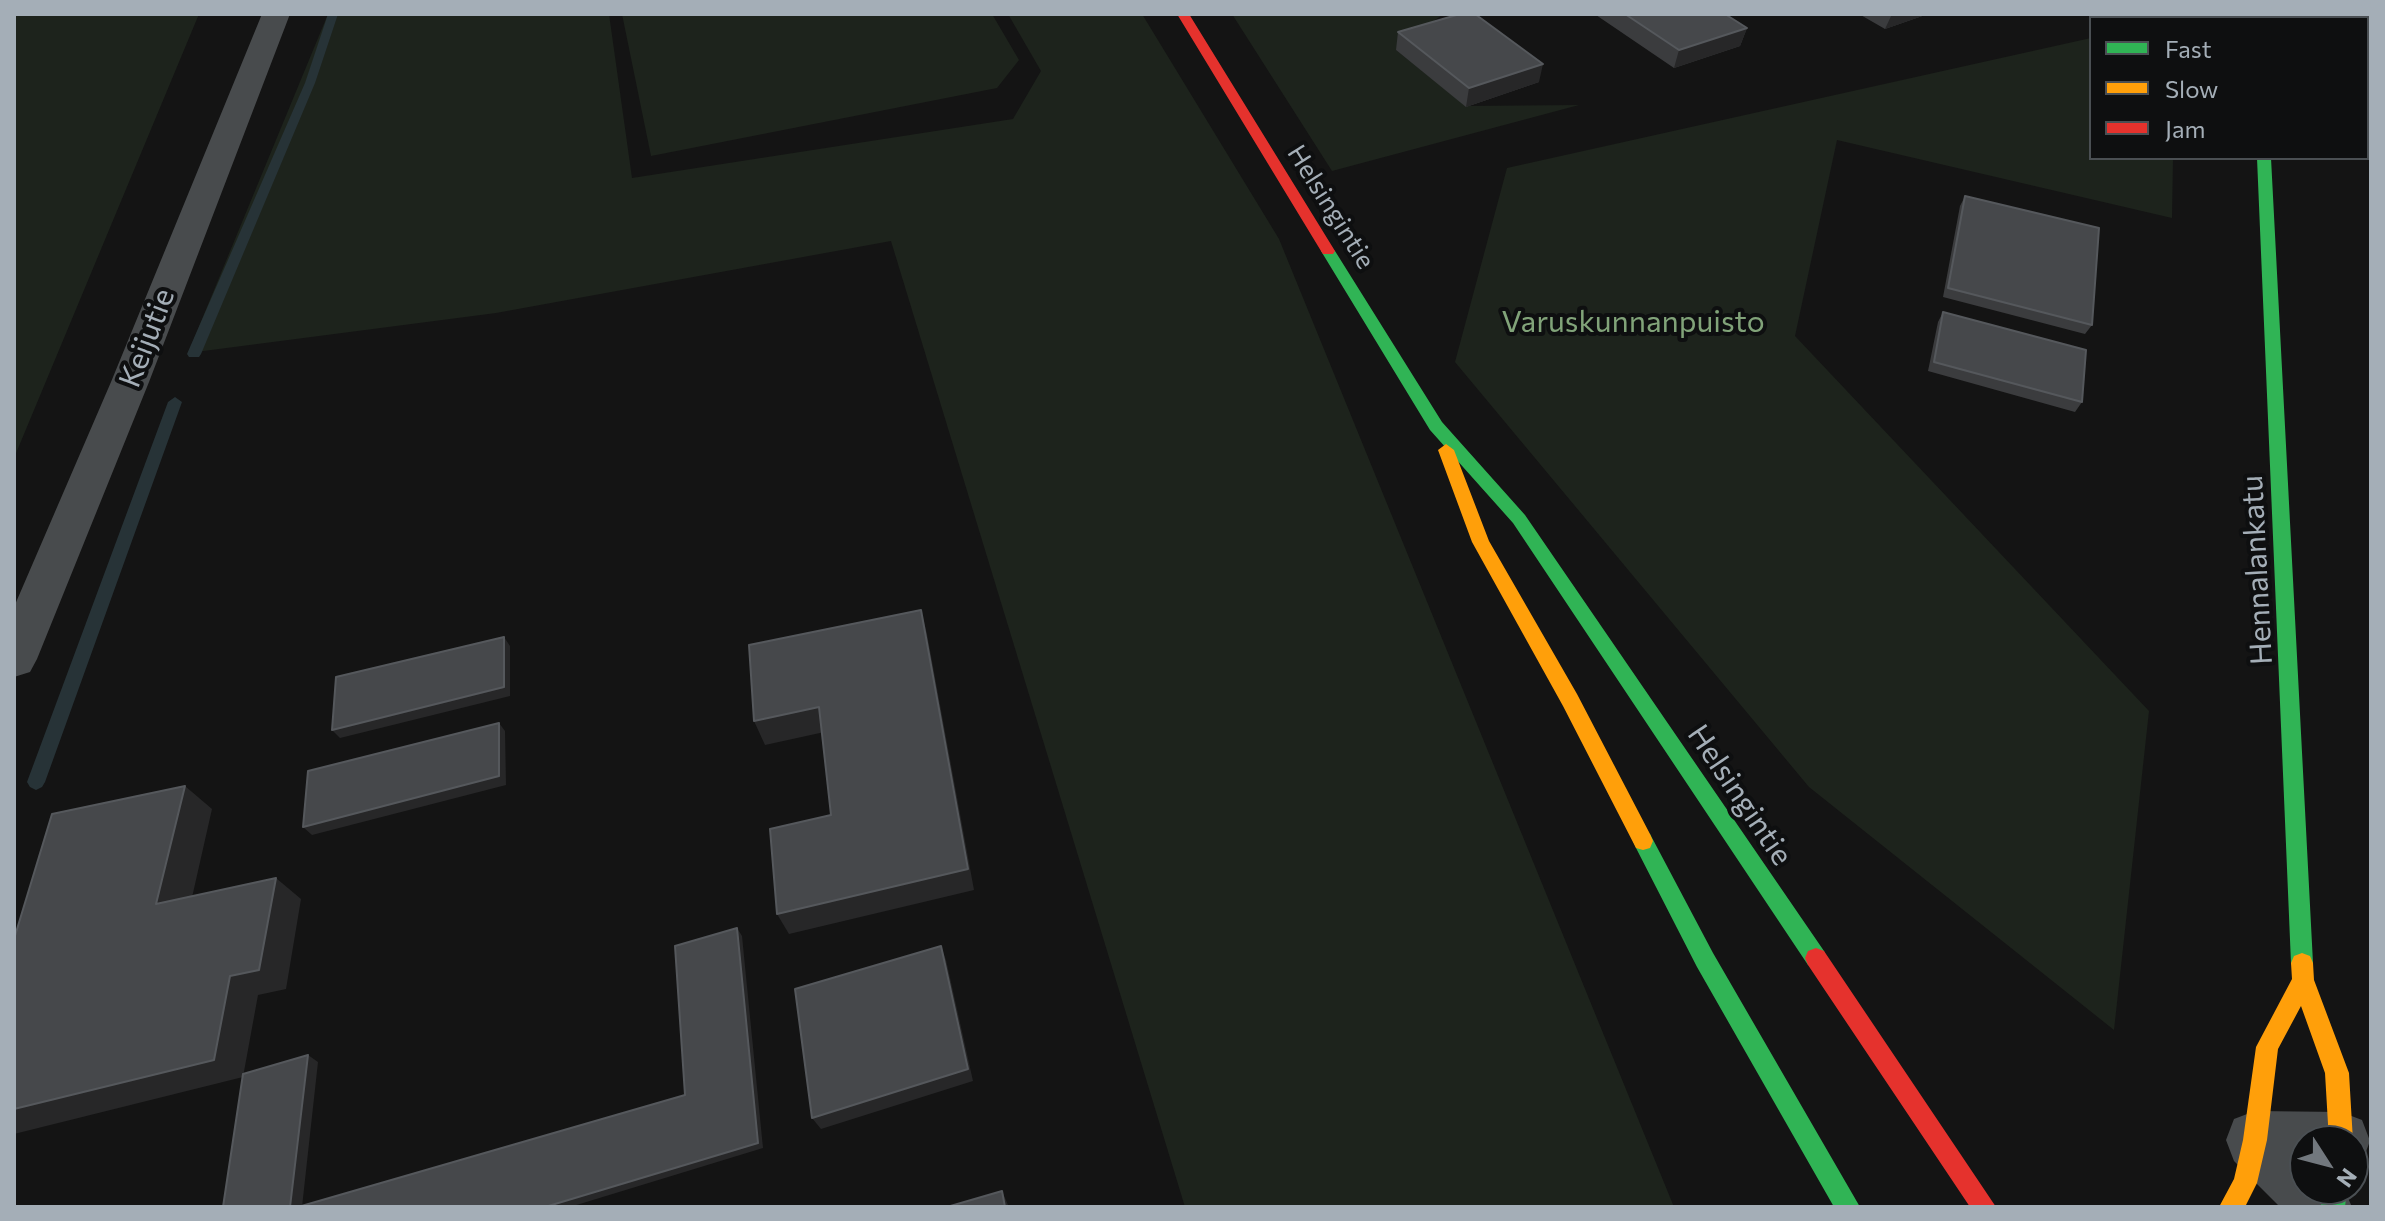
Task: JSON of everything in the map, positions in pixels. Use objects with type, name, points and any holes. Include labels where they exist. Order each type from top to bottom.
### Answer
[{"type":"main road","name":"Helsingintie","points":[[1183,14],[1436,426],[1519,519],[1984,1207]]},
{"type":"main road","name":"Hennalankatu","points":[[2264,160],[2303,980],[2337,1073],[2340,1125]]},
{"type":"main road","name":"Helsingintie","points":[[1436,426],[1481,542],[1570,700],[1705,960],[1848,1207]]},
{"type":"main road","points":[[2231,1207],[2245,1183],[2255,1140],[2267,1047],[2303,980]]},
{"type":"street","name":"Keijutie","points":[[14,659],[125,396],[276,14]]},
{"type":"street","points":[[2255,1140],[2289,1140]]},
{"type":"street","points":[[2255,1140],[2322,1207]]},
{"type":"green space","points":[[14,14],[199,14],[14,458]]},
{"type":"green space","points":[[328,14],[609,14],[632,178],[1013,119],[1041,71],[1008,14],[1142,14],[1279,239],[1674,1207],[1185,1207],[891,241],[496,313],[188,353]]},
{"type":"green space","points":[[622,14],[992,14],[1019,60],[997,88],[651,156]]},
{"type":"green space","points":[[1232,14],[1443,14],[1396,50],[1466,106],[1579,105],[1332,171]]},
{"type":"green space","name":"Varuskunnanpuisto","points":[[2089,38],[2089,160],[2173,160],[2172,218],[1837,140],[1795,336],[2149,711],[2114,1030],[1809,787],[1455,362],[1507,168]]},
{"type":"building","points":[[1460,14],[1475,14],[1543,64],[1469,88],[1398,32]]},
{"type":"building","points":[[1625,14],[1725,14],[1747,28],[1679,50]]},
{"type":"building","points":[[2343,14],[2371,14],[2371,32],[2369,16]]},
{"type":"building","points":[[1965,196],[2099,228],[2092,325],[1948,288]]},
{"type":"building","points":[[1943,312],[2086,350],[2082,402],[1934,362]]},
{"type":"building","points":[[921,610],[968,869],[777,914],[770,829],[831,815],[819,707],[754,721],[749,645]]},
{"type":"building","points":[[504,637],[504,687],[332,730],[336,677]]},
{"type":"building","points":[[499,723],[499,776],[303,827],[308,771]]},
{"type":"building","points":[[185,786],[156,904],[276,878],[259,970],[230,976],[214,1060],[14,1109],[14,939],[52,814]]},
{"type":"building","points":[[737,928],[758,1143],[545,1207],[298,1207],[685,1095],[675,946]]},
{"type":"building","points":[[941,946],[968,1069],[812,1118],[795,989]]},
{"type":"building","points":[[308,1055],[290,1207],[223,1207],[243,1074]]},
{"type":"building","points":[[1002,1191],[1005,1207],[947,1207]]},
{"type":"waterway","points":[[194,354],[310,83],[333,14]]},
{"type":"waterway","points":[[36,782],[175,402]]},
{"type":"traffic: fast","points":[[2264,160],[2302,963]]},
{"type":"traffic: fast","points":[[1328,251],[1436,426],[1519,519],[1816,958]]},
{"type":"traffic: fast","points":[[1643,841],[1705,960],[1848,1207]]},
{"type":"traffic: slow","points":[[1446,450],[1481,542],[1570,700],[1643,841]]},
{"type":"traffic: slow","points":[[2302,963],[2303,980],[2337,1073],[2340,1125]]},
{"type":"traffic: slow","points":[[2231,1207],[2245,1183],[2255,1140],[2267,1047],[2303,980]]},
{"type":"traffic: jam","points":[[1183,14],[1328,251]]},
{"type":"traffic: jam","points":[[1816,958],[1984,1207]]}]
